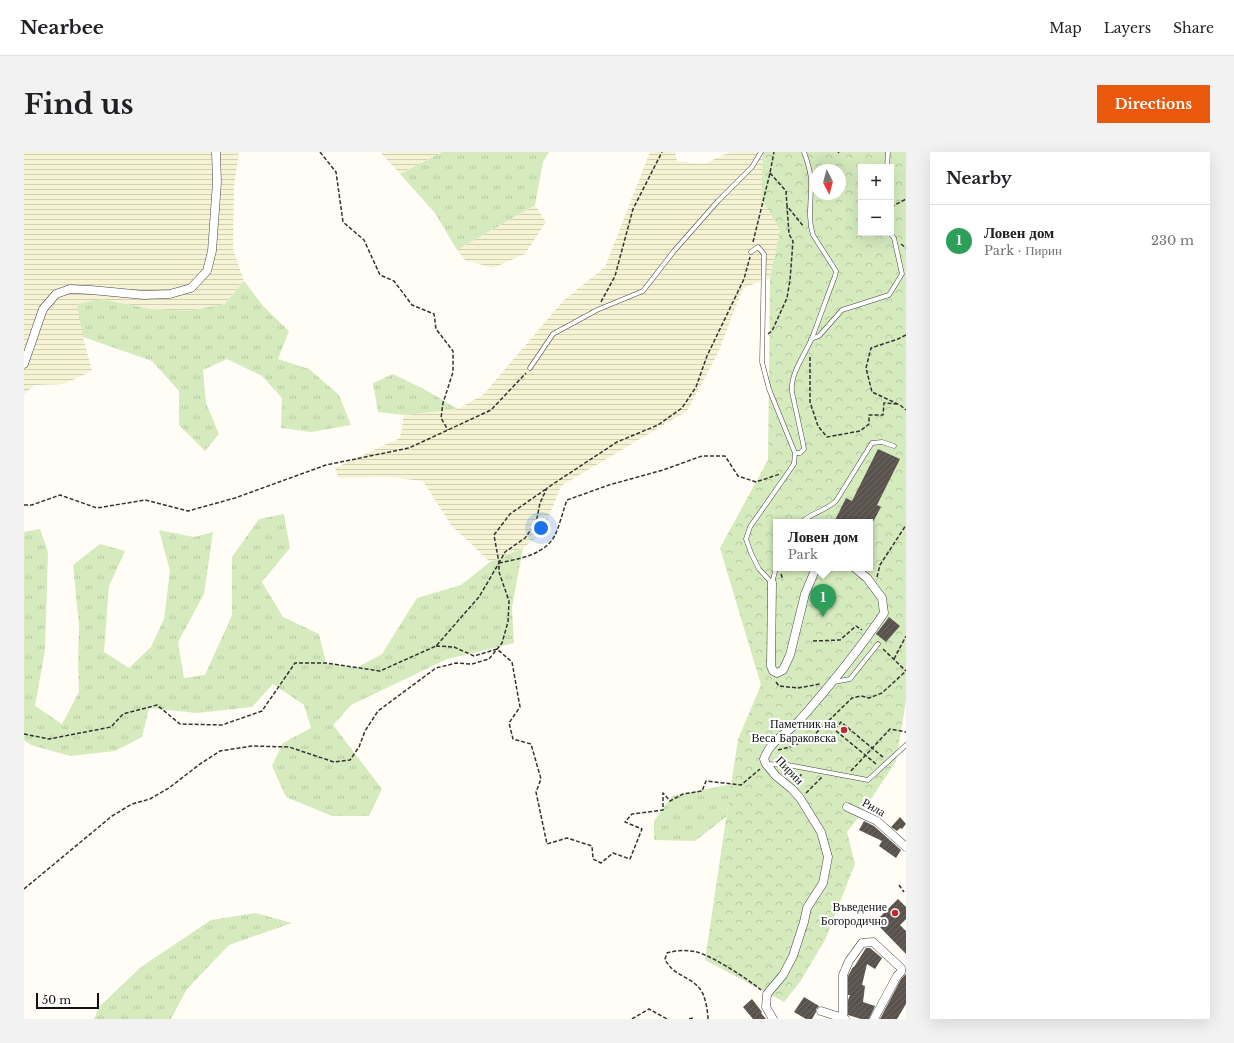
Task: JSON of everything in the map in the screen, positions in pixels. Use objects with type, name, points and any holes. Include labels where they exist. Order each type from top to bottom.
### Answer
[{"type":"street","points":[[24,364],[43,309],[56,294],[70,289],[144,295],[170,294],[191,288],[207,271],[212,251],[217,182],[216,152]]},
{"type":"street","points":[[772,583],[771,666],[777,673],[783,670],[788,659],[805,594],[815,571]]},
{"type":"street","name":"Пирин","points":[[767,994],[783,976],[793,956],[807,908],[823,883],[828,857],[821,832],[800,798],[776,776],[766,764],[764,758],[770,745],[798,721],[869,635],[884,613],[882,598],[867,578],[859,571]]},
{"type":"street","name":"Рила","points":[[847,807],[877,821],[906,847]]},
{"type":"street","points":[[821,1010],[844,1018],[844,975],[849,961],[862,944],[873,942],[901,968],[901,972],[897,976],[874,1019]]},
{"type":"street","points":[[767,994],[766,1007],[773,1019]]},
{"type":"lane","points":[[530,368],[552,334],[597,310],[643,291],[674,251],[718,201],[752,167],[762,152]]},
{"type":"lane","points":[[795,453],[800,453],[804,449],[791,385],[811,339],[836,271],[811,230],[811,178],[804,152]]},
{"type":"lane","points":[[887,164],[888,152]]},
{"type":"lane","points":[[811,339],[819,336],[842,310],[889,295],[902,274],[892,236]]},
{"type":"lane","points":[[751,252],[758,247],[764,254],[762,362],[769,389],[795,453],[794,464],[750,527],[746,539],[751,554],[759,569],[772,583]]},
{"type":"lane","points":[[805,519],[828,508],[836,501],[872,443],[882,442],[894,446]]},
{"type":"lane","points":[[772,583],[775,571]]},
{"type":"lane","points":[[830,683],[850,679],[878,644]]},
{"type":"lane","points":[[766,764],[788,765],[868,780],[906,745]]},
{"type":"path","points":[[320,152],[336,172],[343,222],[364,240],[380,275],[394,281],[412,305],[434,314],[436,329],[453,351],[453,372],[443,403],[441,418],[448,430]]},
{"type":"path","points":[[597,310],[615,276],[633,209],[662,152]]},
{"type":"path","points":[[24,889],[112,816],[132,804],[150,799],[169,788],[200,764],[220,751],[252,746],[289,747],[334,762],[350,760],[359,747],[365,731],[378,711],[436,668],[456,663],[472,664],[489,659],[502,643],[508,622],[509,601],[499,572],[499,563],[494,535],[510,514],[547,488],[617,442],[658,425],[682,408],[696,387],[707,356],[744,279],[774,152]]},
{"type":"path","points":[[770,173],[786,191],[789,234],[793,241],[787,298],[772,331]]},
{"type":"path","points":[[894,206],[906,200]]},
{"type":"path","points":[[787,206],[806,229],[811,230]]},
{"type":"path","points":[[906,335],[871,348],[866,368],[872,392],[906,410]]},
{"type":"path","points":[[810,354],[810,402],[818,426],[827,437],[860,431],[869,424],[868,415],[883,414],[884,403],[897,404]]},
{"type":"path","points":[[24,505],[32,505],[60,495],[98,508],[145,500],[188,511],[235,498],[326,465],[409,448],[491,410],[530,368]]},
{"type":"path","points":[[499,563],[541,551],[553,539],[567,500],[609,485],[663,470],[702,456],[725,456],[738,476],[756,482],[789,470]]},
{"type":"path","points":[[24,734],[49,739],[111,726],[123,714],[157,705],[180,724],[222,725],[262,711],[295,663],[326,663],[380,671],[436,646],[479,597],[505,552],[525,538],[536,523],[540,503],[547,488]]},
{"type":"path","points":[[874,588],[880,565],[906,525]]},
{"type":"path","points":[[813,641],[840,640],[856,626],[869,635]]},
{"type":"path","points":[[894,659],[906,636]]},
{"type":"path","points":[[776,751],[794,746],[812,738],[852,698],[861,696],[869,698],[882,693],[906,671],[878,644]]},
{"type":"path","points":[[436,646],[454,647],[474,656],[497,649]]},
{"type":"path","points":[[497,649],[512,662],[520,708],[508,723],[513,739],[531,744],[541,779],[536,792],[547,844],[567,838],[592,846],[593,859],[601,863],[613,853],[630,858],[642,830],[625,822],[632,814],[663,810],[663,793],[670,801],[683,794],[702,791],[706,781],[741,785],[766,764]]},
{"type":"path","points":[[773,670],[774,679],[779,686],[798,688],[830,683]]},
{"type":"path","points":[[881,768],[835,730],[841,722],[888,761]]},
{"type":"path","points":[[847,776],[890,729],[906,732]]},
{"type":"path","points":[[788,786],[808,769]]},
{"type":"path","points":[[800,798],[827,772]]},
{"type":"path","points":[[899,885],[904,892]]},
{"type":"path","points":[[708,1019],[702,990],[697,985],[677,974],[665,959],[667,953],[674,951],[698,952],[718,962],[767,994]]},
{"type":"path","points":[[632,1019],[650,1008],[667,1019]]},
{"type":"path","points":[[689,1019],[694,1019]]},
{"type":"shaded area","points":[[24,152],[239,152],[234,186],[233,249],[244,281],[225,304],[188,311],[151,309],[101,299],[83,337],[92,371],[64,384],[35,385],[24,394]]},
{"type":"shaded area","points":[[380,152],[442,152],[400,174]]},
{"type":"shaded area","points":[[650,152],[675,152],[677,161],[704,164],[730,152],[763,152],[761,198],[780,230],[770,278],[743,288],[718,353],[687,411],[561,486],[542,533],[523,548],[490,562],[451,525],[423,481],[388,477],[339,478],[335,468],[400,438],[404,415],[458,409],[483,395],[563,301],[605,267]]},
{"type":"shaded area","points":[[535,205],[546,222],[525,254],[493,268],[465,260],[457,250]]},
{"type":"green space","points":[[442,152],[549,152],[543,162],[535,205],[457,250],[435,213],[400,174]]},
{"type":"green space","points":[[763,152],[906,152],[906,701],[896,761],[864,810],[847,832],[855,864],[825,940],[800,982],[784,1002],[705,960],[738,739],[761,685],[720,548],[768,460],[770,278],[780,230],[761,198]]},
{"type":"green space","points":[[244,281],[264,307],[289,331],[278,359],[309,369],[339,395],[351,425],[311,432],[281,428],[282,398],[262,376],[227,359],[203,370],[206,403],[219,434],[205,451],[179,425],[179,391],[152,361],[83,337],[77,304],[101,299],[151,309],[188,311],[225,304]]},
{"type":"green space","points":[[393,374],[424,389],[458,409],[404,415],[378,412],[373,383]]},
{"type":"green space","points":[[284,514],[290,548],[262,582],[283,617],[319,634],[326,663],[356,668],[382,654],[417,598],[461,585],[490,562],[523,548],[512,607],[514,643],[447,659],[351,705],[333,725],[382,789],[369,816],[332,816],[286,797],[272,766],[283,743],[311,728],[304,705],[273,684],[252,707],[197,713],[149,708],[142,737],[115,751],[70,756],[31,745],[24,740],[24,532],[40,529],[48,552],[45,650],[35,706],[62,724],[79,692],[79,625],[73,565],[100,544],[125,551],[109,586],[104,652],[129,668],[151,647],[164,619],[170,571],[159,530],[194,537],[213,532],[204,594],[178,642],[184,678],[205,675],[232,615],[232,557],[259,519]]},
{"type":"green space","points":[[732,784],[726,817],[695,841],[654,840],[654,821],[672,796]]},
{"type":"green space","points":[[256,913],[292,923],[229,945],[187,989],[171,1019],[94,1019],[100,1006],[141,967],[211,920]]},
{"type":"building","points":[[878,449],[900,459],[877,505],[881,507],[873,522],[873,519],[836,519],[846,498],[852,501]]},
{"type":"building","points":[[889,617],[900,626],[886,642],[876,634]]},
{"type":"building","points":[[900,817],[906,824],[902,829],[900,828],[897,831],[891,827]]},
{"type":"building","points":[[864,821],[874,826],[901,850],[896,858],[879,846],[882,841],[859,830]]},
{"type":"building","name":"Въведение Богородично","points":[[898,899],[906,907],[906,919],[900,925],[906,931],[906,954],[875,922]]},
{"type":"building","points":[[866,948],[870,948],[882,958],[875,969],[867,964],[862,985],[865,986],[863,1002],[875,1006],[869,1019],[861,1019],[848,1015],[848,1000],[850,995],[848,995],[848,976]]},
{"type":"building","points":[[906,974],[906,1004],[897,1019],[880,1019],[901,979]]},
{"type":"building","points":[[804,997],[819,1006],[816,1009],[812,1019],[806,1019],[794,1012]]},
{"type":"building","points":[[752,999],[766,1019],[753,1019],[743,1007]]},
{"type":"place","name":"Ловен дом","points":[[823,617]]},
{"type":"place","name":"Паметник на Веса Бараковска","points":[[844,730]]},
{"type":"place","name":"Въведение Богородично","points":[[895,913]]}]
